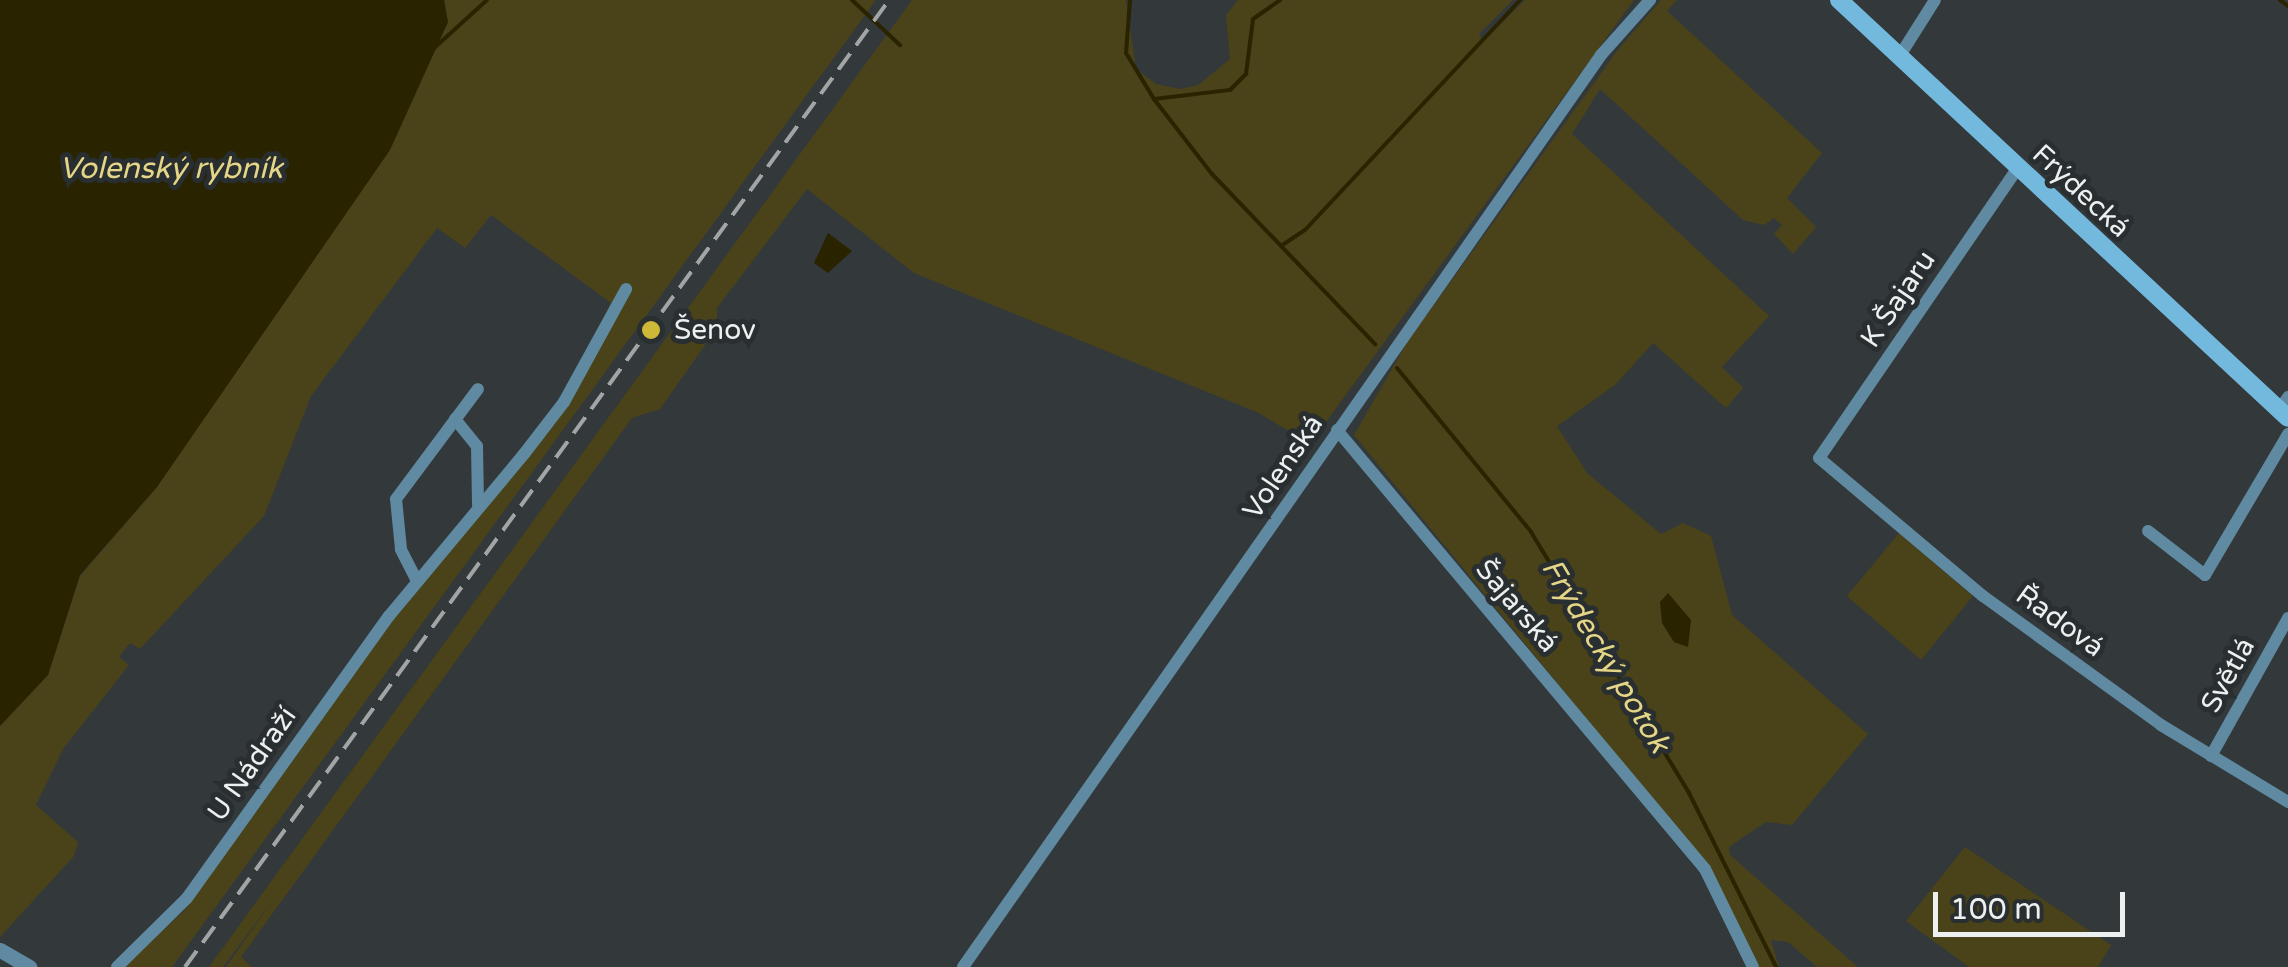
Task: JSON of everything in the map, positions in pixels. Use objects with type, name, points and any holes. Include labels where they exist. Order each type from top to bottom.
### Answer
[{"type":"main road","name":"Frýdecká","points":[[1839,0],[2018,168],[2285,408]]},
{"type":"street","name":"Volenská","points":[[963,967],[1601,55],[1650,0]]},
{"type":"street","points":[[1899,57],[1935,0]]},
{"type":"street","name":"K Šajaru","points":[[1819,458],[2018,168]]},
{"type":"street","name":"U Nádraží","points":[[117,967],[187,898],[417,581],[564,402],[626,289]]},
{"type":"street","points":[[417,581],[400,550],[396,499],[478,389]]},
{"type":"street","points":[[455,419],[477,446],[477,507]]},
{"type":"street","name":"Šajarská","points":[[1337,430],[1705,869],[1753,967]]},
{"type":"street","points":[[2148,531],[2205,575],[2288,434]]},
{"type":"street","name":"Řadová","points":[[1819,458],[1983,596],[2211,756],[2288,802]]},
{"type":"street","name":"Světlá","points":[[2211,756],[2288,618]]},
{"type":"street","points":[[0,950],[29,967]]},
{"type":"shaded area","points":[[444,0],[876,0],[172,967],[122,967],[185,910],[385,627],[544,434],[611,303],[491,215],[465,248],[437,228],[311,396],[264,516],[140,649],[130,643],[119,657],[129,665],[63,749],[36,805],[78,842],[74,856],[0,937],[0,726],[48,675],[80,576],[157,487],[448,23]]},
{"type":"shaded area","points":[[912,0],[1126,0],[1136,69],[1156,84],[1180,89],[1198,85],[1230,59],[1226,15],[1238,0],[1513,0],[1479,34],[1483,42],[1525,0],[1634,0],[1310,444],[1259,413],[914,273],[807,189],[717,308],[717,328],[660,409],[632,418],[241,957],[252,967],[226,967],[273,900],[223,967],[209,967]]},
{"type":"shaded area","points":[[1661,0],[1677,0],[1667,11],[1822,153],[1787,198],[1816,227],[1793,254],[1774,234],[1782,225],[1774,218],[1764,225],[1743,220],[1600,89],[1572,134],[1769,316],[1722,367],[1743,388],[1726,408],[1653,343],[1615,385],[1557,426],[1587,473],[1661,534],[1683,523],[1711,536],[1732,615],[1868,734],[1792,825],[1766,822],[1729,847],[1730,855],[1858,967],[1817,967],[1788,942],[1771,940],[1779,967],[1756,967],[1707,866],[1354,435],[1408,341],[1617,51]]},
{"type":"shaded area","points":[[1899,533],[1973,596],[1921,660],[1847,596]]},
{"type":"shaded area","points":[[1965,847],[2111,945],[2098,967],[1969,967],[1906,921]]},
{"type":"water","name":"Volenský rybník","points":[[0,0],[444,0],[448,22],[390,150],[157,487],[80,575],[48,675],[0,726]]},
{"type":"water","points":[[828,233],[852,251],[828,273],[814,263]]},
{"type":"water","points":[[1668,593],[1691,620],[1688,647],[1674,642],[1662,623],[1660,602]]},
{"type":"waterway","points":[[432,50],[487,0]]},
{"type":"waterway","points":[[852,0],[900,45]]},
{"type":"waterway","points":[[1130,0],[1126,53],[1154,99],[1230,90],[1246,74],[1253,19],[1280,0]]},
{"type":"waterway","points":[[1281,246],[1305,230],[1520,0]]},
{"type":"waterway","points":[[2280,0],[2288,6]]},
{"type":"waterway","name":"Frýdecký potok","points":[[1154,99],[1212,174],[1375,344]]},
{"type":"waterway","name":"Frýdecký potok","points":[[1397,368],[1531,532],[1689,793],[1776,967]]},
{"type":"railway","points":[[185,967],[889,0]]},
{"type":"place","name":"Šenov","points":[[651,330]]}]
